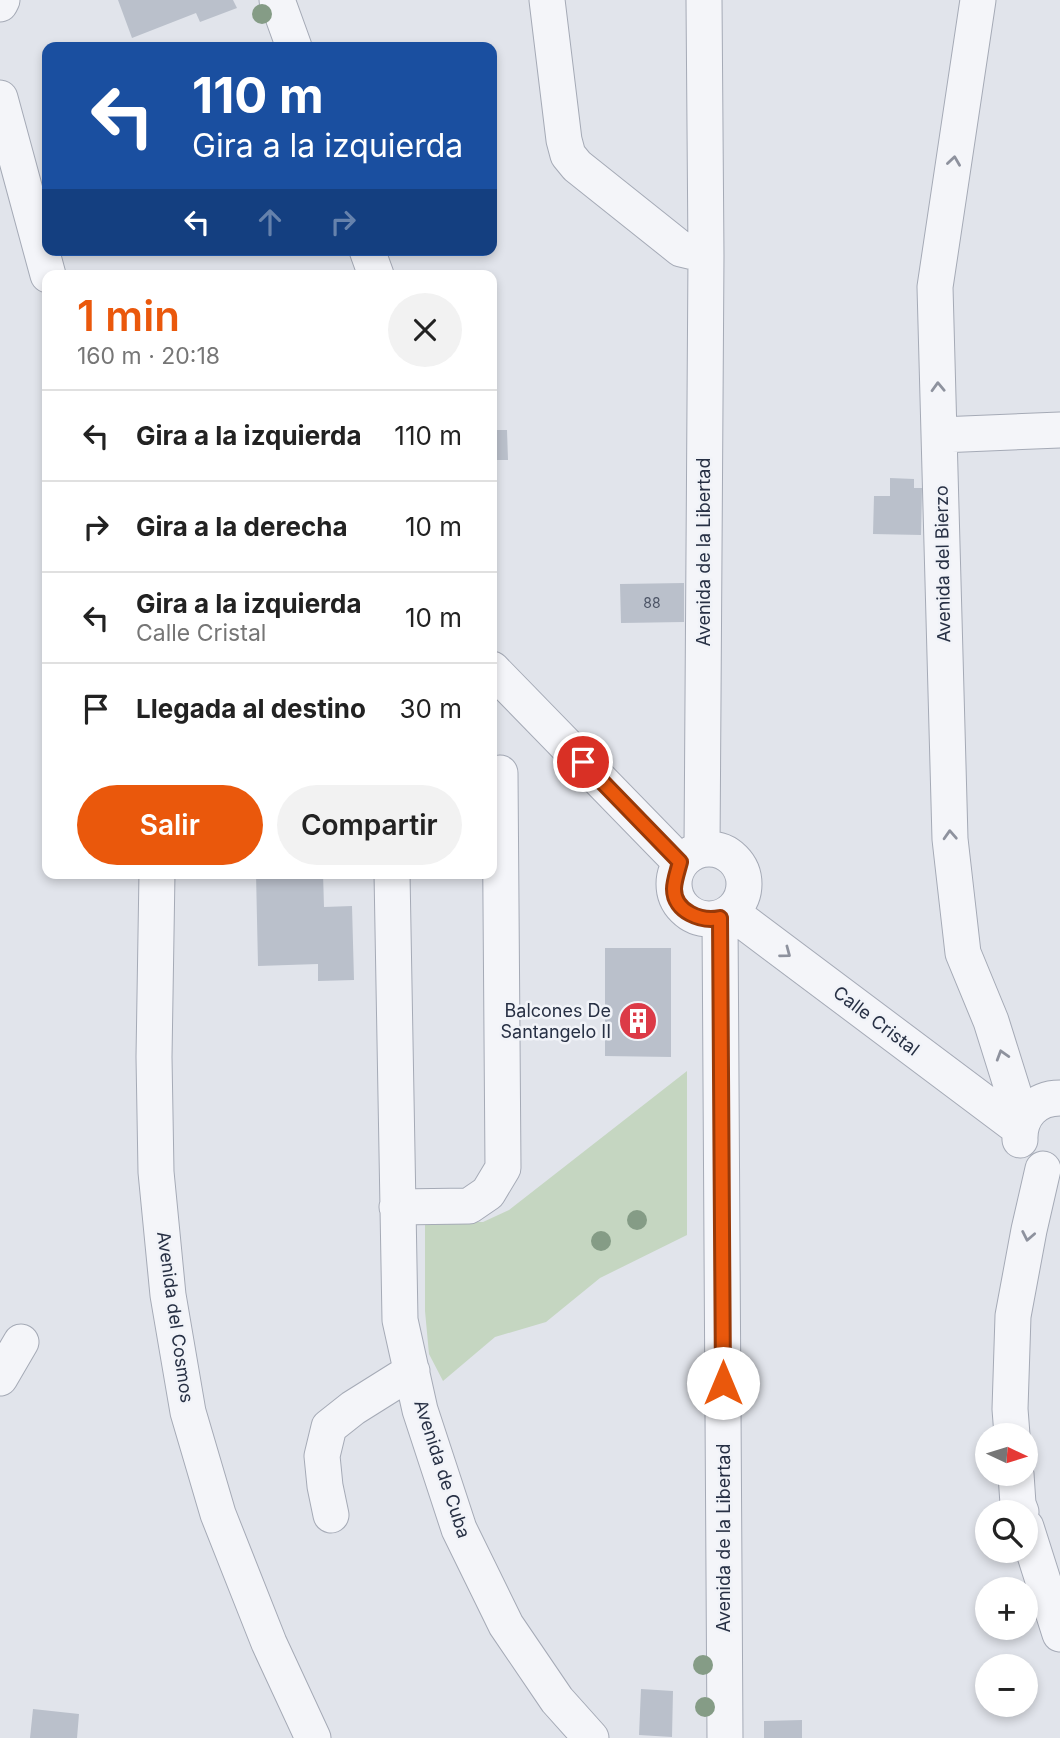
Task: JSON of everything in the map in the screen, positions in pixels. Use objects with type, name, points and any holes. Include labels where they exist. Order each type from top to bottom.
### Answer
[{"type":"street","points":[[277,0],[292,42]]},
{"type":"street","points":[[547,0],[568,155],[577,166],[681,249],[706,255]]},
{"type":"street","name":"Avenida de la Libertad","points":[[691,855],[706,255],[704,0]]},
{"type":"street","name":"Avenida del Bierzo","points":[[978,0],[935,288],[950,839],[963,953],[991,1021],[1021,1125],[1020,1142],[1031,1163],[1051,1170]]},
{"type":"street","points":[[0,98],[42,253]]},
{"type":"street","points":[[940,435],[1060,430]]},
{"type":"street","points":[[497,674],[691,855]]},
{"type":"street","points":[[397,1207],[469,1206],[488,1193],[503,1168],[500,773]]},
{"type":"street","points":[[722,851],[733,858],[741,868],[744,891],[726,915],[701,919],[690,914],[678,902],[674,891],[691,855],[722,851]]},
{"type":"street","name":"Avenida del Cosmos","points":[[157,879],[154,1056],[156,1172],[168,1295],[188,1412],[218,1514],[269,1643],[313,1738]]},
{"type":"street","name":"Avenida de Cuba","points":[[393,879],[400,1320],[420,1410],[459,1529],[506,1625],[557,1700],[591,1738]]},
{"type":"street","name":"Avenida de la Libertad","points":[[725,1738],[726,915]]},
{"type":"street","name":"Calle Cristal","points":[[726,915],[1021,1125]]},
{"type":"street","points":[[1021,1125],[1029,1109],[1040,1102],[1060,1098]]},
{"type":"street","points":[[1011,1423],[1013,1316],[1029,1230],[1051,1170]]},
{"type":"street","points":[[0,1378],[21,1342]]},
{"type":"street","points":[[331,1515],[322,1456],[329,1427],[353,1408],[412,1371]]},
{"type":"street","points":[[1037,1563],[1060,1634]]},
{"type":"green space","points":[[687,1071],[687,1235],[600,1278],[546,1322],[495,1337],[443,1381],[429,1354],[425,1311],[425,1221],[483,1222],[509,1210]]},
{"type":"building","points":[[118,0],[233,0],[237,8],[200,22],[196,13],[132,38]]},
{"type":"building","points":[[497,430],[507,430],[508,460],[497,460]]},
{"type":"building","points":[[890,478],[914,479],[914,488],[922,488],[921,535],[873,534],[874,496],[890,496]]},
{"type":"building","points":[[684,583],[684,622],[621,623],[620,584]]},
{"type":"building","points":[[256,879],[323,879],[324,907],[352,906],[354,980],[318,981],[318,964],[258,966]]},
{"type":"building","name":"Balcones De Santangelo II","points":[[605,948],[671,948],[671,1057],[605,1056]]},
{"type":"building","points":[[641,1689],[673,1691],[672,1737],[639,1735]]},
{"type":"building","points":[[33,1709],[79,1714],[77,1738],[30,1738]]},
{"type":"building","points":[[802,1720],[802,1738],[764,1738],[764,1721]]},
{"type":"place","name":"Balcones De Santangelo II","points":[[638,1021]]},
{"type":"route","points":[[583,762],[680,862],[674,891],[678,902],[690,914],[701,919],[720,918],[723,1383]]}]
